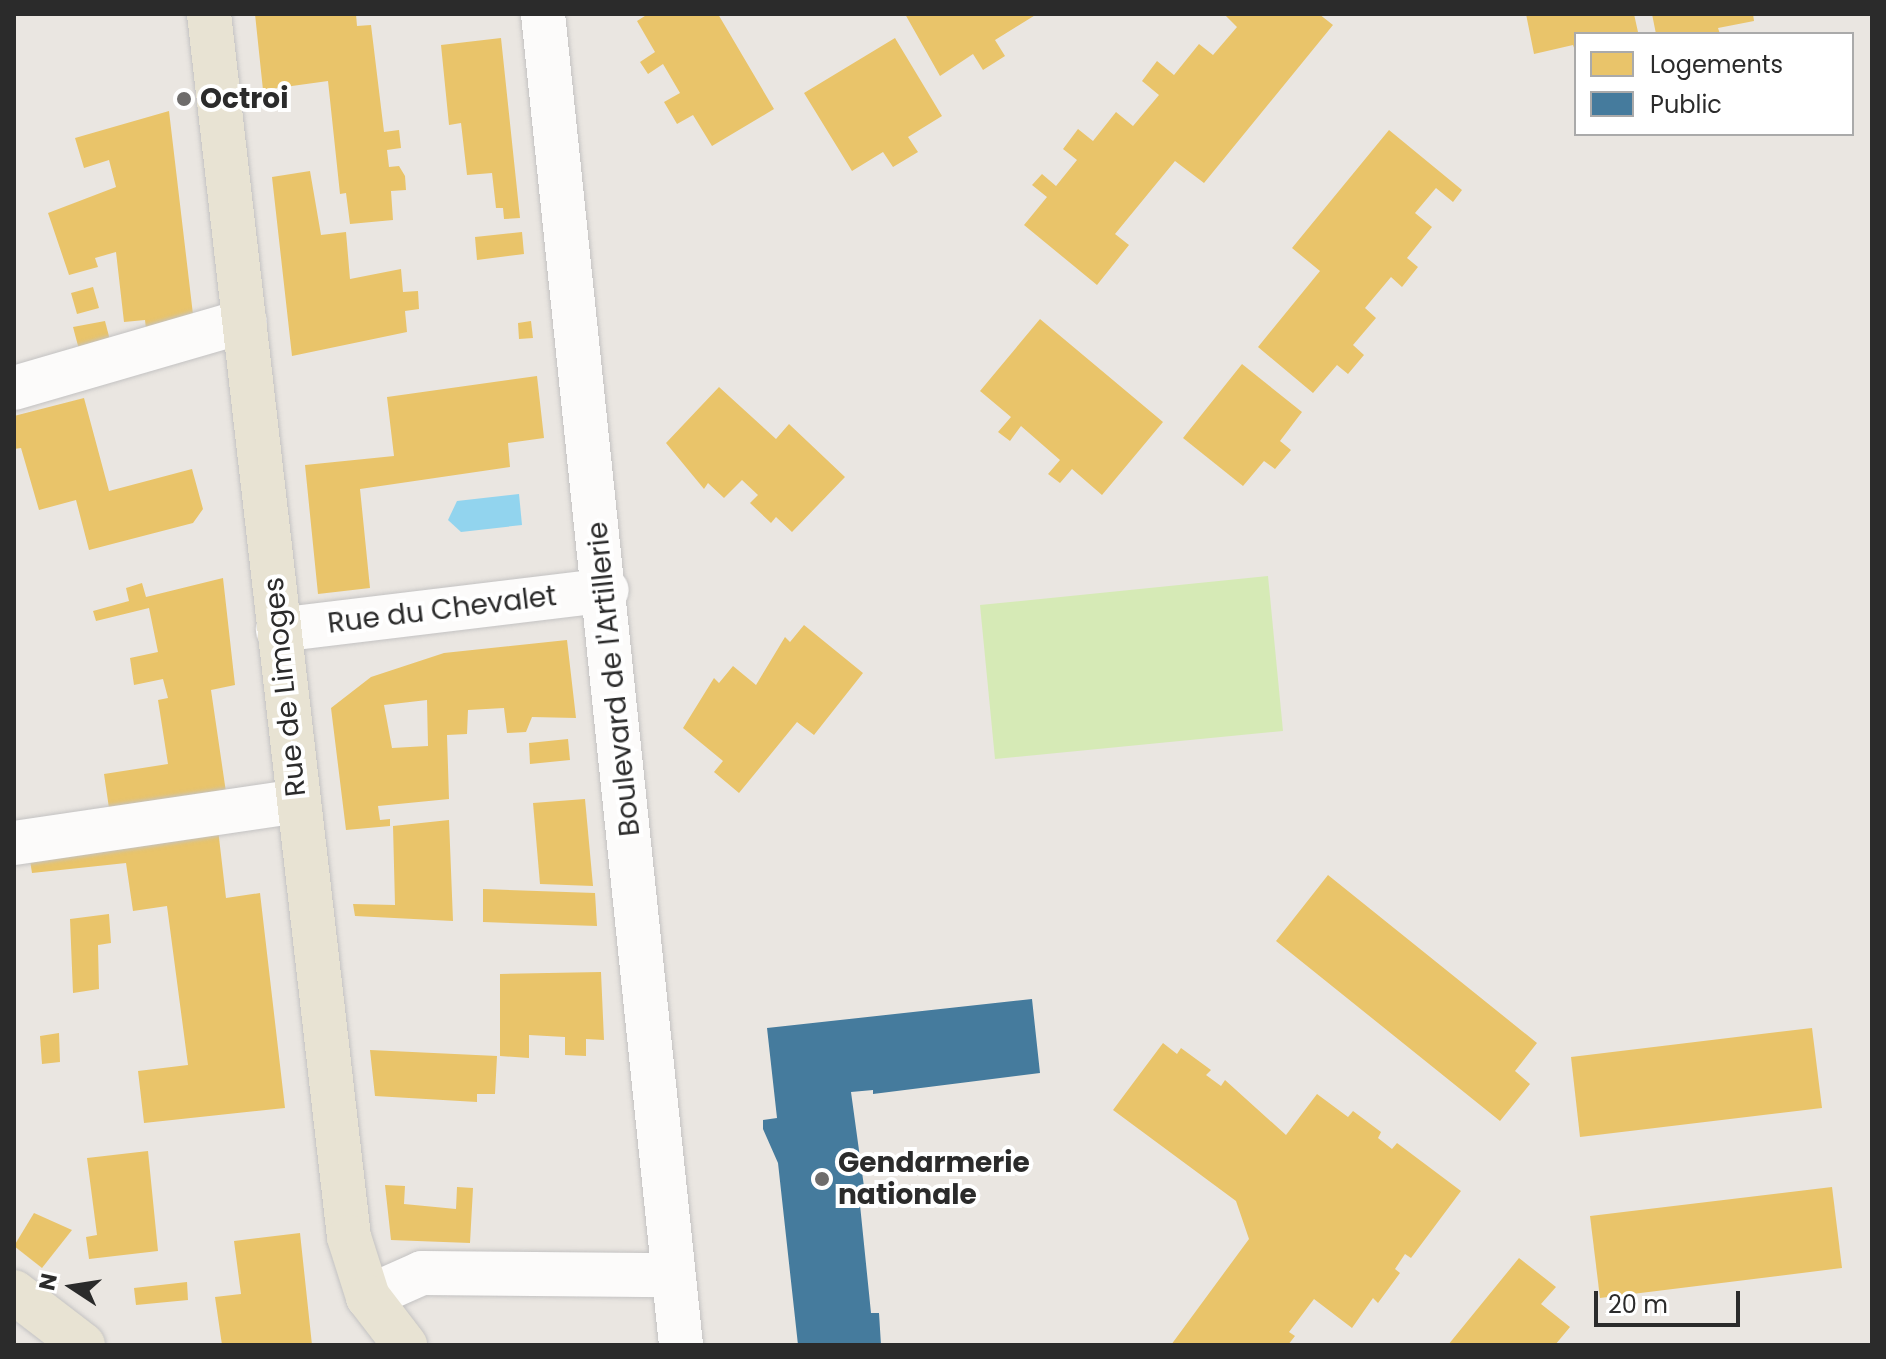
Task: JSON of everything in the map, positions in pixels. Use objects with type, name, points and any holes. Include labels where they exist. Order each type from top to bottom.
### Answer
[{"type":"main road","name":"Rue de Limoges","points":[[209,14],[349,1237],[368,1297],[405,1345]]},
{"type":"main road","points":[[14,1292],[83,1345]]},
{"type":"street","name":"Boulevard de l'Artillerie","points":[[543,14],[574,348],[607,590],[681,1345]]},
{"type":"street","points":[[14,388],[244,321]]},
{"type":"street","name":"Rue du Chevalet","points":[[278,630],[607,590]]},
{"type":"street","points":[[14,843],[297,801]]},
{"type":"street","points":[[368,1297],[422,1273],[673,1275]]},
{"type":"green space","points":[[1268,576],[1283,731],[995,759],[980,605]]},
{"type":"water","points":[[519,494],[522,525],[461,532],[448,520],[457,501]]},
{"type":"building: Logements","points":[[255,14],[356,14],[357,26],[371,25],[384,132],[399,130],[401,148],[387,150],[389,167],[399,166],[405,176],[406,190],[391,191],[393,220],[350,224],[346,193],[340,194],[328,81],[263,90]]},
{"type":"building: Logements","points":[[648,14],[718,14],[774,109],[712,146],[693,115],[677,124],[664,102],[680,93],[663,64],[648,74],[640,62],[655,52],[637,21]]},
{"type":"building: Logements","points":[[905,14],[1037,14],[995,40],[1005,56],[983,70],[973,54],[940,76]]},
{"type":"building: Logements","points":[[1224,14],[1319,14],[1333,25],[1204,183],[1175,161],[1115,234],[1129,245],[1097,285],[1024,225],[1047,197],[1032,185],[1042,174],[1056,186],[1077,160],[1063,149],[1078,129],[1093,141],[1116,112],[1133,126],[1159,95],[1142,81],[1157,61],[1174,75],[1199,44],[1213,55],[1237,27]]},
{"type":"building: Logements","points":[[1526,14],[1634,14],[1638,32],[1574,32],[1574,48],[1573,45],[1534,54]]},
{"type":"building: Logements","points":[[1652,14],[1753,14],[1754,21],[1718,28],[1719,32],[1656,32]]},
{"type":"building: Logements","points":[[501,38],[520,218],[504,219],[503,208],[496,208],[492,173],[467,175],[461,123],[449,125],[441,45]]},
{"type":"building: Logements","points":[[895,38],[942,116],[908,137],[918,152],[893,167],[883,152],[852,171],[804,93]]},
{"type":"building: Logements","points":[[169,111],[194,323],[147,337],[145,320],[124,322],[116,252],[95,258],[98,267],[69,275],[48,213],[116,187],[109,160],[84,168],[75,138]]},
{"type":"building: Logements","points":[[1389,130],[1462,190],[1453,202],[1436,188],[1415,213],[1432,227],[1407,258],[1418,267],[1402,287],[1391,277],[1365,308],[1376,318],[1353,345],[1364,355],[1348,374],[1337,365],[1313,393],[1258,347],[1320,271],[1292,248]]},
{"type":"building: Logements","points":[[310,171],[321,235],[346,232],[350,279],[401,269],[403,292],[418,291],[419,309],[405,311],[407,332],[292,356],[272,177]]},
{"type":"building: Logements","points":[[522,232],[524,254],[477,260],[475,237]]},
{"type":"building: Logements","points":[[93,287],[99,308],[77,314],[71,293]]},
{"type":"building: Logements","points":[[1040,319],[1163,422],[1102,495],[1072,469],[1060,483],[1048,474],[1060,460],[1021,426],[1010,441],[998,432],[1011,417],[980,391]]},
{"type":"building: Logements","points":[[105,321],[112,348],[81,357],[73,327]]},
{"type":"building: Logements","points":[[531,321],[533,338],[519,339],[518,323]]},
{"type":"building: Logements","points":[[1242,364],[1302,412],[1280,441],[1291,450],[1275,469],[1264,461],[1243,486],[1183,438]]},
{"type":"building: Logements","points":[[537,376],[544,438],[508,443],[510,467],[360,489],[370,588],[318,594],[305,465],[394,456],[387,397]]},
{"type":"building: Logements","points":[[719,387],[776,439],[789,424],[845,477],[792,532],[776,517],[771,523],[750,503],[758,495],[742,480],[724,498],[708,483],[704,489],[666,443]]},
{"type":"building: Logements","points":[[84,398],[109,491],[192,469],[203,509],[193,523],[89,550],[76,500],[39,510],[21,448],[14,449],[14,416]]},
{"type":"building: Logements","points":[[223,578],[235,685],[211,690],[227,799],[110,815],[104,774],[168,764],[158,700],[168,698],[163,679],[134,685],[130,658],[158,652],[149,608],[96,621],[93,611],[129,601],[126,588],[142,583],[146,597]]},
{"type":"building: Logements","points":[[804,625],[863,673],[814,735],[797,722],[739,793],[714,772],[723,761],[683,728],[714,678],[719,683],[733,666],[756,685],[785,637],[790,642]]},
{"type":"building: Logements","points":[[567,640],[576,718],[532,717],[526,732],[507,733],[504,708],[468,710],[467,734],[447,735],[449,799],[378,806],[380,820],[390,819],[390,826],[346,830],[331,708],[371,677],[444,653]],"holes":[[[427,700],[428,746],[392,748],[384,705]]]},
{"type":"building: Logements","points":[[568,739],[570,760],[530,764],[529,743]]},
{"type":"building: Logements","points":[[585,799],[593,886],[540,884],[533,803]]},
{"type":"building: Logements","points":[[449,820],[453,921],[355,916],[353,904],[395,905],[393,826]]},
{"type":"building: Logements","points":[[218,829],[226,898],[260,893],[285,1108],[144,1123],[138,1071],[188,1065],[167,906],[133,911],[126,863],[32,873],[29,854]]},
{"type":"building: Logements","points":[[1328,875],[1537,1043],[1515,1071],[1530,1084],[1500,1121],[1276,941]]},
{"type":"building: Logements","points":[[483,889],[595,893],[597,926],[483,922]]},
{"type":"building: Logements","points":[[109,914],[111,943],[98,945],[99,989],[73,993],[70,919]]},
{"type":"building: Logements","points":[[601,972],[604,1040],[586,1039],[586,1056],[565,1055],[565,1037],[529,1035],[529,1058],[500,1056],[500,974]]},
{"type":"building: Logements","points":[[1812,1028],[1822,1108],[1580,1137],[1571,1057]]},
{"type":"building: Logements","points":[[59,1033],[60,1062],[42,1064],[40,1036]]},
{"type":"building: Logements","points":[[1163,1043],[1177,1054],[1181,1048],[1211,1070],[1206,1075],[1221,1086],[1225,1080],[1286,1135],[1317,1094],[1348,1117],[1353,1111],[1381,1132],[1378,1138],[1392,1149],[1397,1143],[1461,1191],[1411,1258],[1405,1254],[1395,1269],[1400,1273],[1378,1303],[1373,1298],[1352,1328],[1314,1299],[1289,1332],[1295,1336],[1288,1345],[1171,1345],[1249,1239],[1236,1201],[1113,1110]]},
{"type":"building: Logements","points":[[370,1050],[497,1056],[495,1094],[477,1094],[477,1102],[375,1096]]},
{"type":"building: Logements","points":[[148,1151],[158,1251],[89,1259],[86,1237],[97,1235],[87,1158]]},
{"type":"building: Logements","points":[[385,1185],[405,1186],[404,1204],[456,1209],[457,1187],[473,1188],[470,1243],[391,1240]]},
{"type":"building: Logements","points":[[1832,1187],[1842,1268],[1600,1298],[1590,1216]]},
{"type":"building: Logements","points":[[34,1213],[72,1230],[42,1268],[14,1246]]},
{"type":"building: Logements","points":[[300,1233],[312,1345],[222,1345],[215,1297],[241,1294],[234,1241]]},
{"type":"building: Logements","points":[[1519,1258],[1556,1287],[1541,1304],[1570,1327],[1555,1345],[1448,1345]]},
{"type":"building: Logements","points":[[187,1282],[188,1300],[136,1305],[134,1288]]},
{"type":"building: Public","name":"Gendarmerie nationale","points":[[1032,999],[1040,1073],[873,1094],[873,1090],[851,1092],[865,1194],[859,1195],[871,1313],[879,1313],[881,1345],[798,1345],[778,1163],[763,1129],[763,1120],[777,1118],[767,1028]]},
{"type":"place","name":"Octroi","points":[[184,99]]},
{"type":"place","name":"Gendarmerie nationale","points":[[822,1179]]}]
